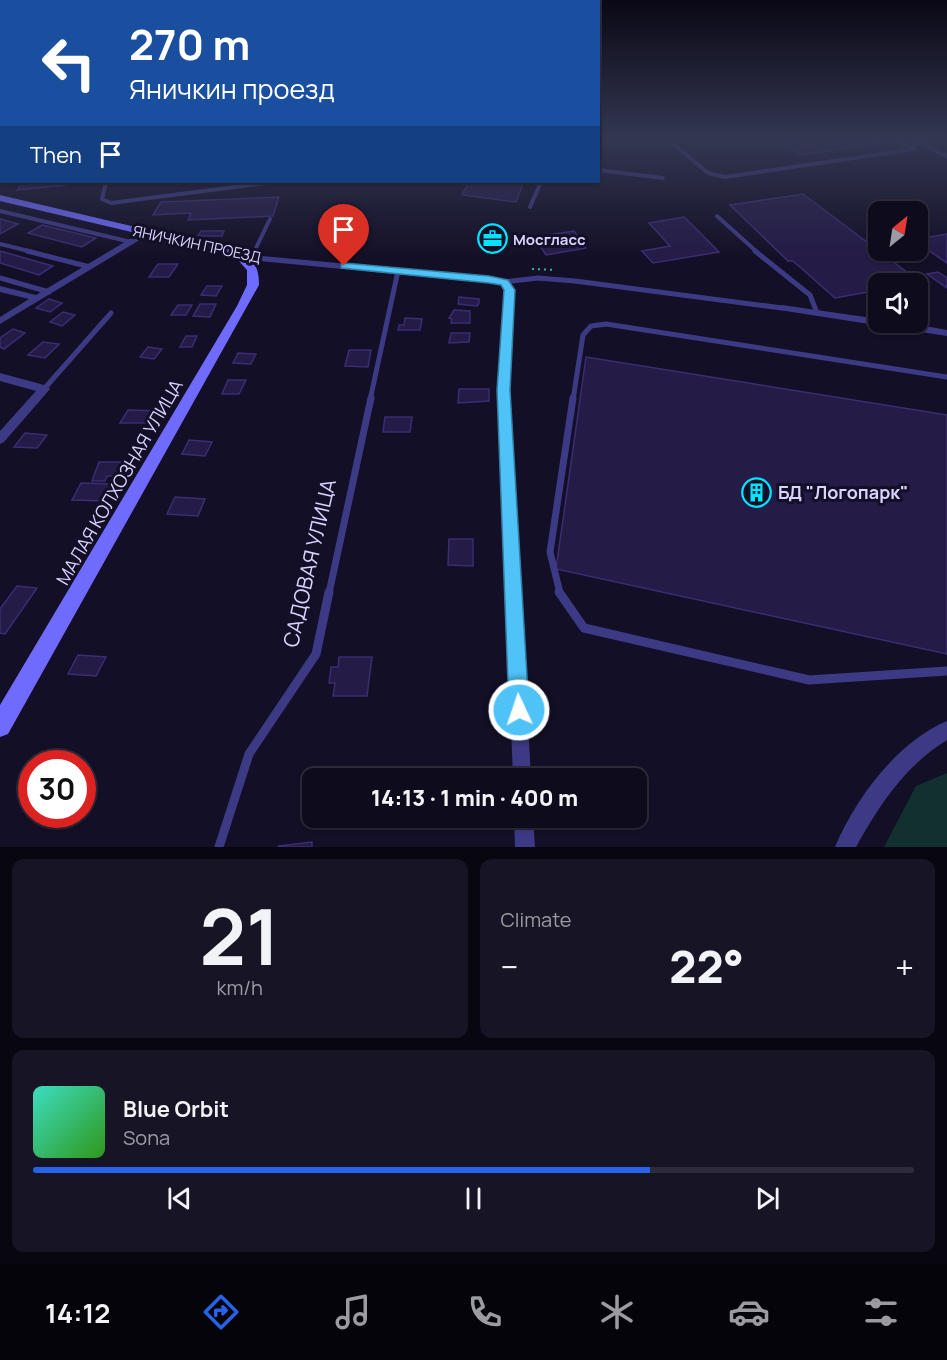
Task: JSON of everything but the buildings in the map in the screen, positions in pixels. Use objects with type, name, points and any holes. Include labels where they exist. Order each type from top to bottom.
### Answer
[{"type":"street","name":"ЯНИЧКИН ПРОЕЗД","points":[[0,198],[246,257],[504,282]]},
{"type":"street","points":[[0,321],[145,233]]},
{"type":"street","name":"МАЛАЯ КОЛХОЗНАЯ УЛИЦА","points":[[0,726],[243,306],[253,285],[253,269],[246,257]]},
{"type":"street","points":[[504,282],[509,290],[504,390],[522,768]]},
{"type":"street","points":[[0,289],[38,298]]},
{"type":"street","points":[[782,308],[868,320]]},
{"type":"street","points":[[928,330],[947,333]]},
{"type":"street","points":[[0,377],[44,389],[0,439]]},
{"type":"street","points":[[845,847],[877,790],[920,744],[947,730]]},
{"type":"street","points":[[524,828],[525,847]]},
{"type":"lane","points":[[106,183],[102,200],[111,203],[266,183]]},
{"type":"lane","points":[[530,207],[541,183]]},
{"type":"lane","points":[[0,211],[131,242]]},
{"type":"lane","points":[[717,216],[776,270],[810,295],[818,313]]},
{"type":"lane","points":[[246,257],[270,219]]},
{"type":"lane","points":[[0,244],[90,267]]},
{"type":"lane","name":"САДОВАЯ УЛИЦА","points":[[219,847],[249,754],[316,654],[398,271]]},
{"type":"lane","points":[[0,278],[49,292]]},
{"type":"lane","points":[[504,282],[538,278],[575,281],[782,308]]},
{"type":"lane","points":[[44,389],[111,313]]},
{"type":"lane","points":[[947,377],[606,324],[591,326],[583,335],[550,552],[554,583],[566,609],[584,628],[808,680],[947,670]]},
{"type":"green space","points":[[947,773],[947,847],[884,847],[916,786]]},
{"type":"place","name":"Мосгласс","points":[[492,239]]},
{"type":"place","name":"БД \"Логопарк\"","points":[[757,492]]},
{"type":"route","points":[[344,266],[504,282],[509,290],[504,390],[519,710]]}]
